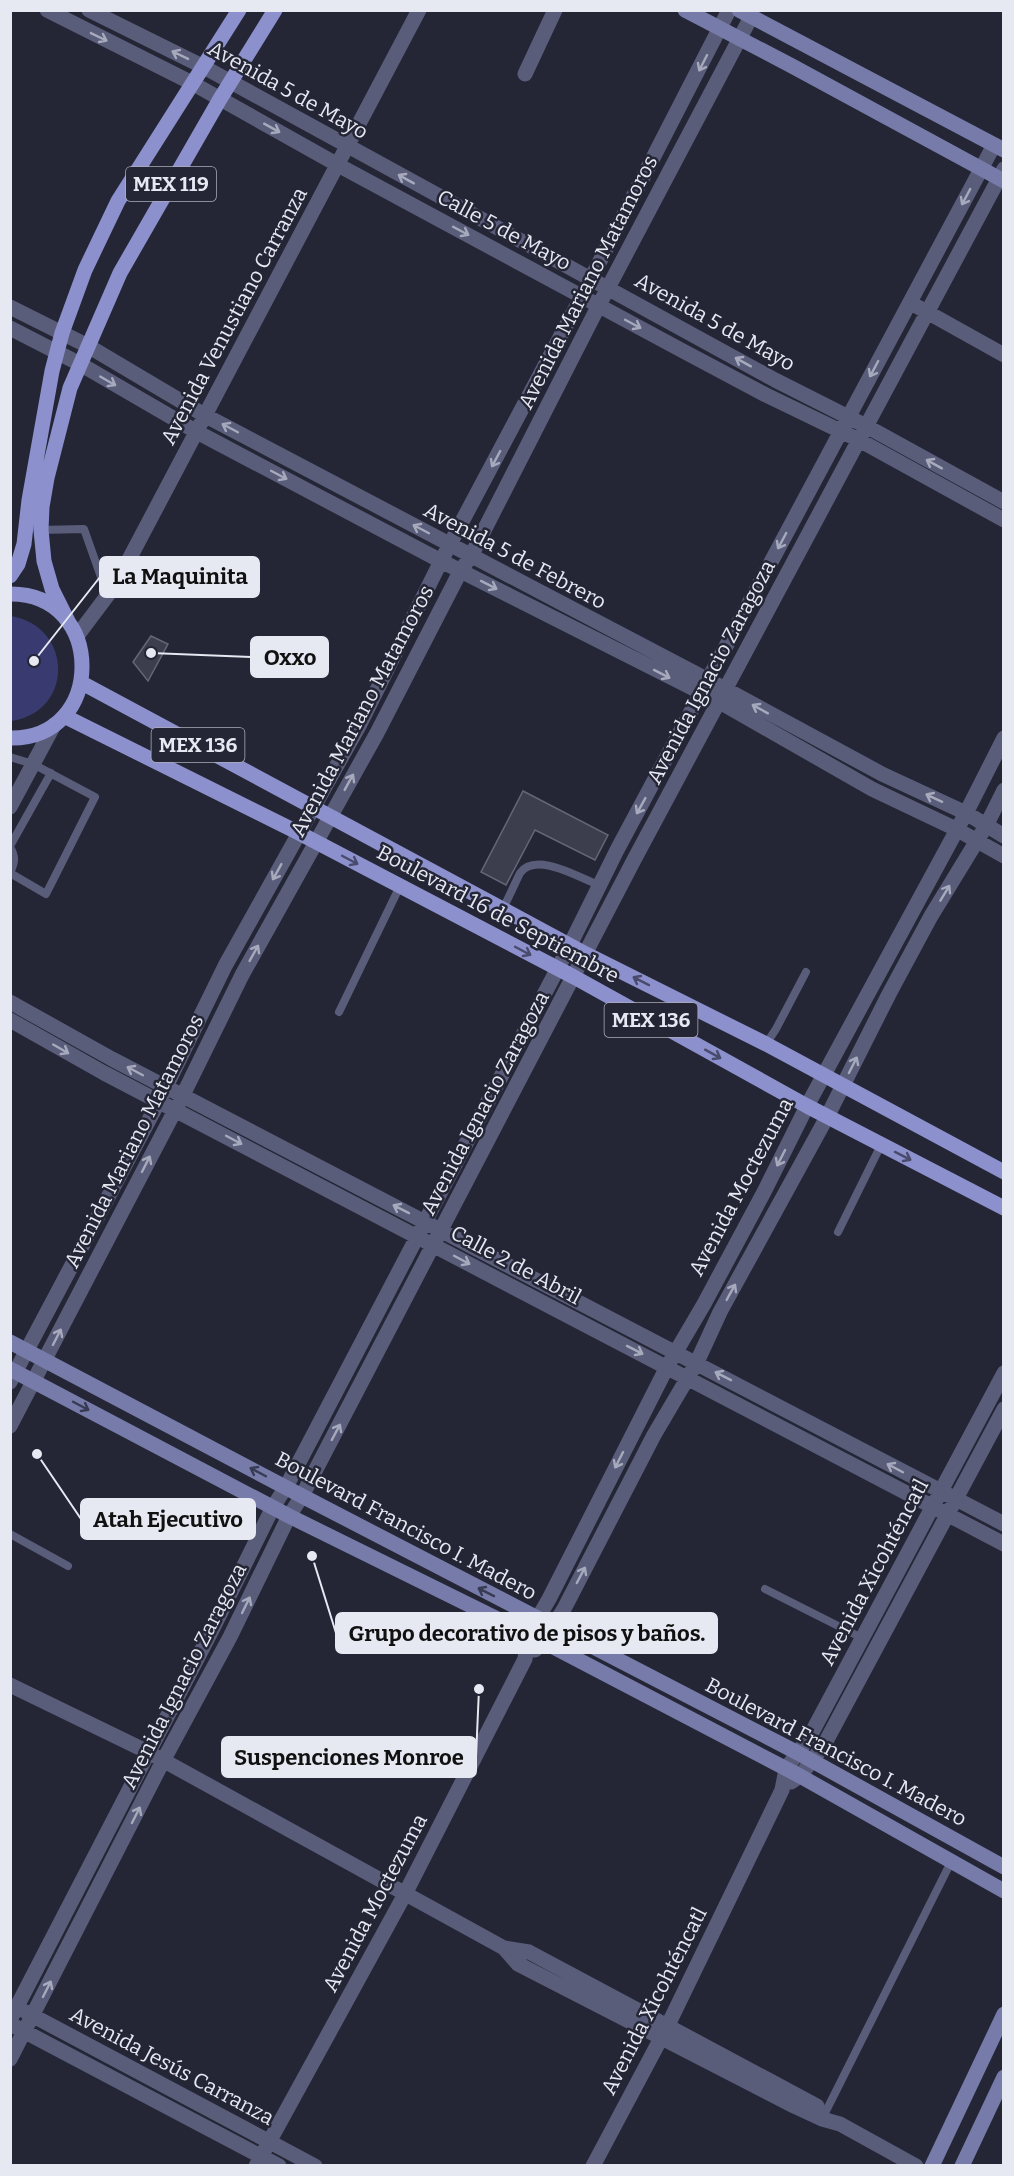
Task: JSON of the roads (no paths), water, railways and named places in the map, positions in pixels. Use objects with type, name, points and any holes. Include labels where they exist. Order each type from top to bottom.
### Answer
[{"type":"main road","name":"MEX 119","points":[[68,621],[52,589],[33,530],[38,450],[62,333],[86,270],[118,201],[239,10]]},
{"type":"main road","name":"MEX 119","points":[[13,565],[33,530],[42,507],[70,388],[120,273],[220,99],[275,10]]},
{"type":"main road","points":[[684,10],[792,66],[981,170],[1002,176]]},
{"type":"main road","points":[[745,14],[999,148]]},
{"type":"main road","points":[[792,66],[804,46]]},
{"type":"main road","points":[[10,594],[29,596],[57,610],[68,621],[77,636],[84,667],[82,683],[75,701],[59,720],[38,734],[10,738]]},
{"type":"main road","name":"Boulevard 16 de Septiembre","points":[[82,683],[586,954],[766,1044],[1004,1172]]},
{"type":"main road","name":"Boulevard 16 de Septiembre","points":[[59,720],[299,833],[574,977],[827,1117],[1004,1208]]},
{"type":"main road","name":"Boulevard Francisco I. Madero","points":[[10,1341],[302,1496],[805,1756],[1004,1867]]},
{"type":"main road","name":"Boulevard Francisco I. Madero","points":[[12,1374],[33,1381],[290,1516],[544,1642],[793,1772],[1004,1891]]},
{"type":"main road","points":[[933,2166],[1004,2014]]},
{"type":"main road","points":[[962,2166],[1004,2077]]},
{"type":"street","name":"Calle 5 de Mayo","points":[[47,10],[63,14],[766,396],[859,440],[1004,520]]},
{"type":"street","name":"Avenida 5 de Mayo","points":[[89,10],[202,66],[775,380],[849,417],[1004,501]]},
{"type":"street","name":"Avenida Venustiano Carranza","points":[[77,636],[116,584],[419,10]]},
{"type":"street","points":[[525,74],[555,10]]},
{"type":"street","name":"Avenida Mariano Matamoros","points":[[12,1374],[27,1350],[159,1101],[225,966],[360,724],[441,561],[582,296],[729,10]]},
{"type":"street","name":"Avenida Mariano Matamoros","points":[[10,1426],[183,1095],[242,975],[377,733],[461,570],[471,556],[738,39],[745,14]]},
{"type":"street","name":"Avenida Ignacio Zaragoza","points":[[13,2010],[213,1628],[273,1507],[286,1487],[570,945],[617,850],[981,170],[999,148]]},
{"type":"street","points":[[653,159],[672,167]]},
{"type":"street","name":"Avenida Ignacio Zaragoza","points":[[10,2059],[163,1761],[230,1637],[290,1516],[381,1347],[635,858],[1002,176]]},
{"type":"street","points":[[432,215],[441,198]]},
{"type":"street","points":[[512,258],[520,241]]},
{"type":"street","points":[[910,302],[1004,354]]},
{"type":"street","name":"Avenida 5 de Febrero","points":[[10,307],[87,346],[206,416],[586,617],[704,687]]},
{"type":"street","name":"Avenida 5 de Febrero","points":[[10,328],[80,364],[197,432],[441,561],[578,630],[808,736],[966,813],[1004,836]]},
{"type":"street","points":[[684,351],[693,335]]},
{"type":"street","points":[[766,396],[775,380]]},
{"type":"street","points":[[514,425],[533,435]]},
{"type":"street","points":[[945,489],[954,475]]},
{"type":"street","points":[[323,498],[332,482]]},
{"type":"street","points":[[578,630],[586,617]]},
{"type":"street","name":"Avenida 5 de Febrero","points":[[721,695],[800,749],[872,789],[956,829],[1004,856]]},
{"type":"street","points":[[10,807],[59,720]]},
{"type":"street","points":[[360,724],[377,733]]},
{"type":"street","points":[[800,749],[808,736]]},
{"type":"street","name":"Avenida Moctezuma","points":[[259,2161],[405,1894],[525,1659],[528,1635],[667,1367],[704,1304],[1004,738]]},
{"type":"street","points":[[872,789],[882,774]]},
{"type":"street","points":[[657,778],[674,787]]},
{"type":"street","name":"Avenida Moctezuma","points":[[525,1659],[544,1642],[553,1627],[654,1435],[697,1362],[720,1312],[782,1202],[931,916],[986,826],[1004,790]]},
{"type":"street","points":[[617,850],[635,858]]},
{"type":"street","points":[[914,909],[931,916]]},
{"type":"street","points":[[225,966],[242,975]]},
{"type":"street","points":[[872,987],[889,994]]},
{"type":"street","name":"Calle 2 de Abril","points":[[12,1007],[183,1095],[335,1193],[932,1507],[1002,1539]]},
{"type":"street","name":"Calle 2 de Abril","points":[[10,1020],[175,1109],[342,1179],[776,1403],[851,1445],[1004,1524]]},
{"type":"street","points":[[104,1072],[112,1059]]},
{"type":"street","points":[[335,1193],[342,1179]]},
{"type":"street","points":[[115,1182],[132,1192]]},
{"type":"street","points":[[764,1192],[782,1202]]},
{"type":"street","points":[[74,1258],[92,1269]]},
{"type":"street","points":[[515,1289],[525,1275]]},
{"type":"street","points":[[704,1304],[720,1312]]},
{"type":"street","points":[[589,1327],[597,1312]]},
{"type":"street","points":[[363,1340],[381,1347]]},
{"type":"street","name":"Avenida Xicohténcatl","points":[[593,2166],[661,2039],[782,1790],[805,1756],[810,1736],[1004,1373]]},
{"type":"street","points":[[765,1419],[776,1403]]},
{"type":"street","points":[[984,1409],[1001,1413]]},
{"type":"street","name":"Avenida Xicohténcatl","points":[[805,1756],[824,1745],[1001,1413]]},
{"type":"street","points":[[637,1425],[654,1435]]},
{"type":"street","points":[[843,1459],[851,1445]]},
{"type":"street","points":[[583,1530],[600,1539]]},
{"type":"street","points":[[891,1583],[906,1592]]},
{"type":"street","points":[[213,1628],[230,1637]]},
{"type":"street","points":[[847,1665],[862,1674]]},
{"type":"street","points":[[10,1685],[148,1752],[504,1948],[529,1952],[668,2025],[916,2166]]},
{"type":"street","points":[[79,1887],[95,1895]]},
{"type":"street","points":[[504,1948],[518,1964],[661,2039],[824,2115]]},
{"type":"street","name":"Avenida Jesús Carranza","points":[[13,2010],[33,2016],[315,2166]]},
{"type":"street","name":"Avenida Jesús Carranza","points":[[10,2024],[134,2089],[259,2161],[279,2166]]},
{"type":"street","points":[[134,2089],[141,2073]]},
{"type":"lane","points":[[33,530],[84,529],[107,596]]},
{"type":"lane","points":[[10,757],[33,764],[51,773],[95,798],[46,894],[10,873],[15,862],[15,855],[10,846],[51,773]]},
{"type":"lane","points":[[503,909],[520,873],[524,868],[533,864],[550,865],[599,885]]},
{"type":"lane","points":[[339,1012],[400,886]]},
{"type":"lane","points":[[766,1044],[806,972]]},
{"type":"lane","points":[[838,1232],[881,1145]]},
{"type":"lane","points":[[10,1534],[68,1566]]},
{"type":"lane","points":[[765,1588],[862,1638]]},
{"type":"lane","points":[[824,2115],[951,1862]]},
{"type":"place","name":"Oxxo","points":[[151,653]]},
{"type":"place","name":"La Maquinita","points":[[34,661]]},
{"type":"place","name":"Atah Ejecutivo","points":[[37,1454]]},
{"type":"place","name":"Grupo decorativo de pisos y baños.","points":[[312,1556]]},
{"type":"place","name":"Suspenciones Monroe","points":[[479,1689]]}]
